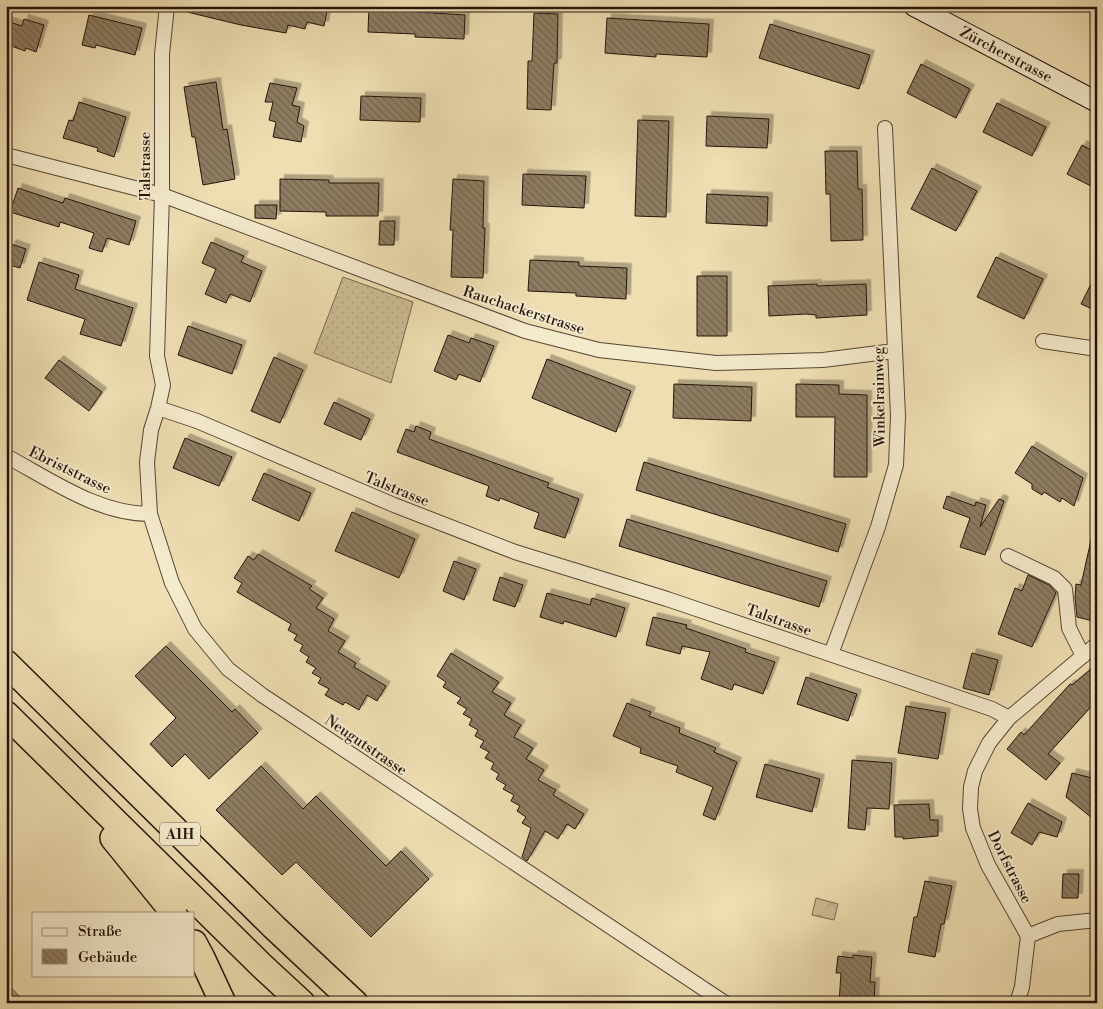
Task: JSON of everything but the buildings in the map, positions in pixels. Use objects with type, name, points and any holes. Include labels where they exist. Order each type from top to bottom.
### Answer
[{"type":"highway","name":"A1H","points":[[6,663],[274,927],[355,1003]]},
{"type":"highway","name":"A1H","points":[[6,714],[302,1003]]},
{"type":"highway","points":[[34,741],[173,912]]},
{"type":"highway","points":[[195,945],[222,1001]]},
{"type":"main road","name":"Zürcherstrasse","points":[[914,6],[1097,102]]},
{"type":"street","name":"Talstrasse","points":[[167,6],[161,71],[162,195],[157,356],[162,385],[158,408],[196,421],[346,485],[499,546],[667,599],[831,654],[992,709],[1009,718]]},
{"type":"street","name":"Winkelrainweg","points":[[831,654],[878,527],[896,465],[898,416],[886,128]]},
{"type":"street","name":"Rauchackerstrasse","points":[[6,155],[162,195],[525,331],[598,350],[716,363],[823,360],[894,351]]},
{"type":"street","points":[[1043,341],[1097,349]]},
{"type":"street","name":"Neugutstrasse","points":[[158,408],[151,430],[147,462],[150,514],[172,583],[194,629],[228,669],[270,701],[725,1003]]},
{"type":"street","name":"Ebriststrasse","points":[[6,456],[82,497],[107,507],[133,514],[150,514]]},
{"type":"street","points":[[1008,556],[1054,578],[1065,590],[1069,628],[1083,656]]},
{"type":"street","name":"Dorfstrasse","points":[[1028,936],[988,865],[973,828],[970,809],[971,788],[975,771],[989,743],[1009,718],[1097,644]]},
{"type":"street","points":[[1017,1003],[1022,987],[1028,936],[1058,924],[1097,920]]},
{"type":"green space","points":[[343,277],[413,302],[391,383],[314,353]]},
{"type":"green space","points":[[816,898],[838,904],[834,920],[812,915]]},
{"type":"water","points":[[6,982],[23,1000],[26,1003],[6,1003]]}]
